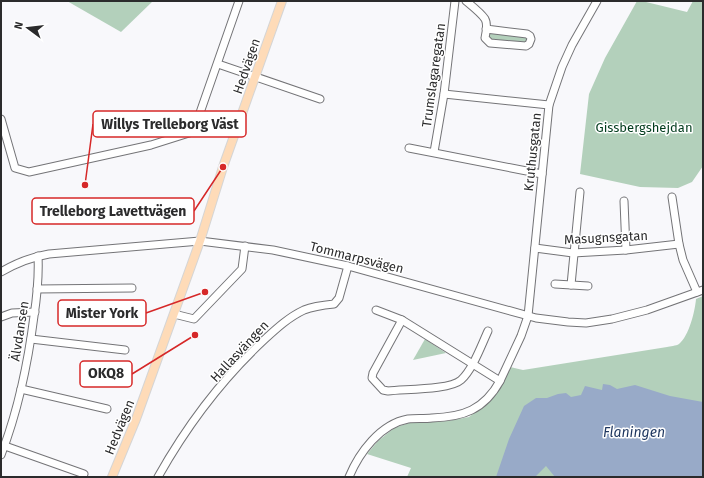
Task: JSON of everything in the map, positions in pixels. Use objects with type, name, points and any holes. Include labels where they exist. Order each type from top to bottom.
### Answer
[{"type":"main road","name":"Hedvägen","points":[[112,477],[136,419],[174,314],[200,241],[223,167],[282,1]]},
{"type":"street","points":[[1,119],[15,168],[29,172],[151,145],[189,133],[195,127],[239,1]]},
{"type":"street","name":"Trumslagaregatan","points":[[434,152],[444,94],[455,1]]},
{"type":"street","points":[[466,1],[485,19],[486,38],[490,42],[526,46],[532,39],[527,34],[486,29]]},
{"type":"street","name":"Kruthusgatan","points":[[349,477],[363,452],[383,430],[394,423],[408,419],[444,418],[461,415],[474,410],[483,403],[500,381],[521,336],[528,316],[549,105],[562,67],[572,45],[597,1]]},
{"type":"street","points":[[218,64],[320,98]]},
{"type":"street","points":[[444,94],[549,105]]},
{"type":"street","points":[[409,148],[542,174]]},
{"type":"street","points":[[571,285],[580,192]]},
{"type":"street","points":[[672,197],[683,260],[700,291]]},
{"type":"street","points":[[624,201],[626,250]]},
{"type":"street","name":"Tommarpsvägen","points":[[1,272],[21,262],[38,256],[200,241],[273,250],[348,266],[528,316],[555,321],[586,323],[612,319],[647,310],[700,291]]},
{"type":"street","name":"Masugnsgatan","points":[[535,248],[573,253],[626,250],[679,244]]},
{"type":"street","points":[[174,314],[194,319],[242,269],[245,246]]},
{"type":"street","name":"Älvdansen","points":[[1,455],[5,446],[21,389],[31,339],[35,312],[38,256]]},
{"type":"street","name":"Hallasvängen","points":[[158,477],[197,417],[225,381],[253,350],[288,319],[305,310],[321,305],[334,304],[339,298],[348,266]]},
{"type":"street","points":[[555,284],[588,286]]},
{"type":"street","points":[[37,288],[132,288]]},
{"type":"street","points":[[376,310],[402,320],[500,381]]},
{"type":"street","points":[[1,317],[12,313],[35,312]]},
{"type":"street","points":[[402,320],[372,373],[372,378],[383,390],[388,391],[449,386],[460,381],[467,374],[488,331]]},
{"type":"street","points":[[31,339],[125,350]]},
{"type":"street","points":[[21,389],[107,409]]},
{"type":"street","points":[[5,446],[84,474]]},
{"type":"green space","points":[[67,1],[153,1],[121,32]]},
{"type":"green space","name":"Gissbergshejdan","points":[[637,1],[687,12],[693,1],[703,1],[703,166],[692,182],[678,188],[640,187],[580,174],[589,94],[605,58]]},
{"type":"green space","points":[[490,32],[526,36],[527,41],[490,39],[488,34]]},
{"type":"green space","points":[[703,296],[703,477],[407,477],[411,468],[367,454],[378,441],[394,428],[409,423],[447,421],[469,417],[493,398],[510,367],[523,370],[678,345],[683,340],[689,329],[696,299]]},
{"type":"green space","points":[[425,339],[446,353],[413,360]]},
{"type":"water","name":"Flaningen","points":[[603,384],[610,385],[617,389],[635,385],[670,396],[703,402],[702,477],[555,477],[546,466],[535,477],[496,477],[509,439],[524,406],[536,398],[547,398],[566,393],[571,397],[581,395],[585,386],[602,390]]},
{"type":"place","name":"Trelleborg Lavettvägen","points":[[223,167]]},
{"type":"place","name":"Willys Trelleborg Väst","points":[[85,185]]},
{"type":"place","name":"Mister York","points":[[205,292]]},
{"type":"place","name":"OKQ8","points":[[195,335]]}]
